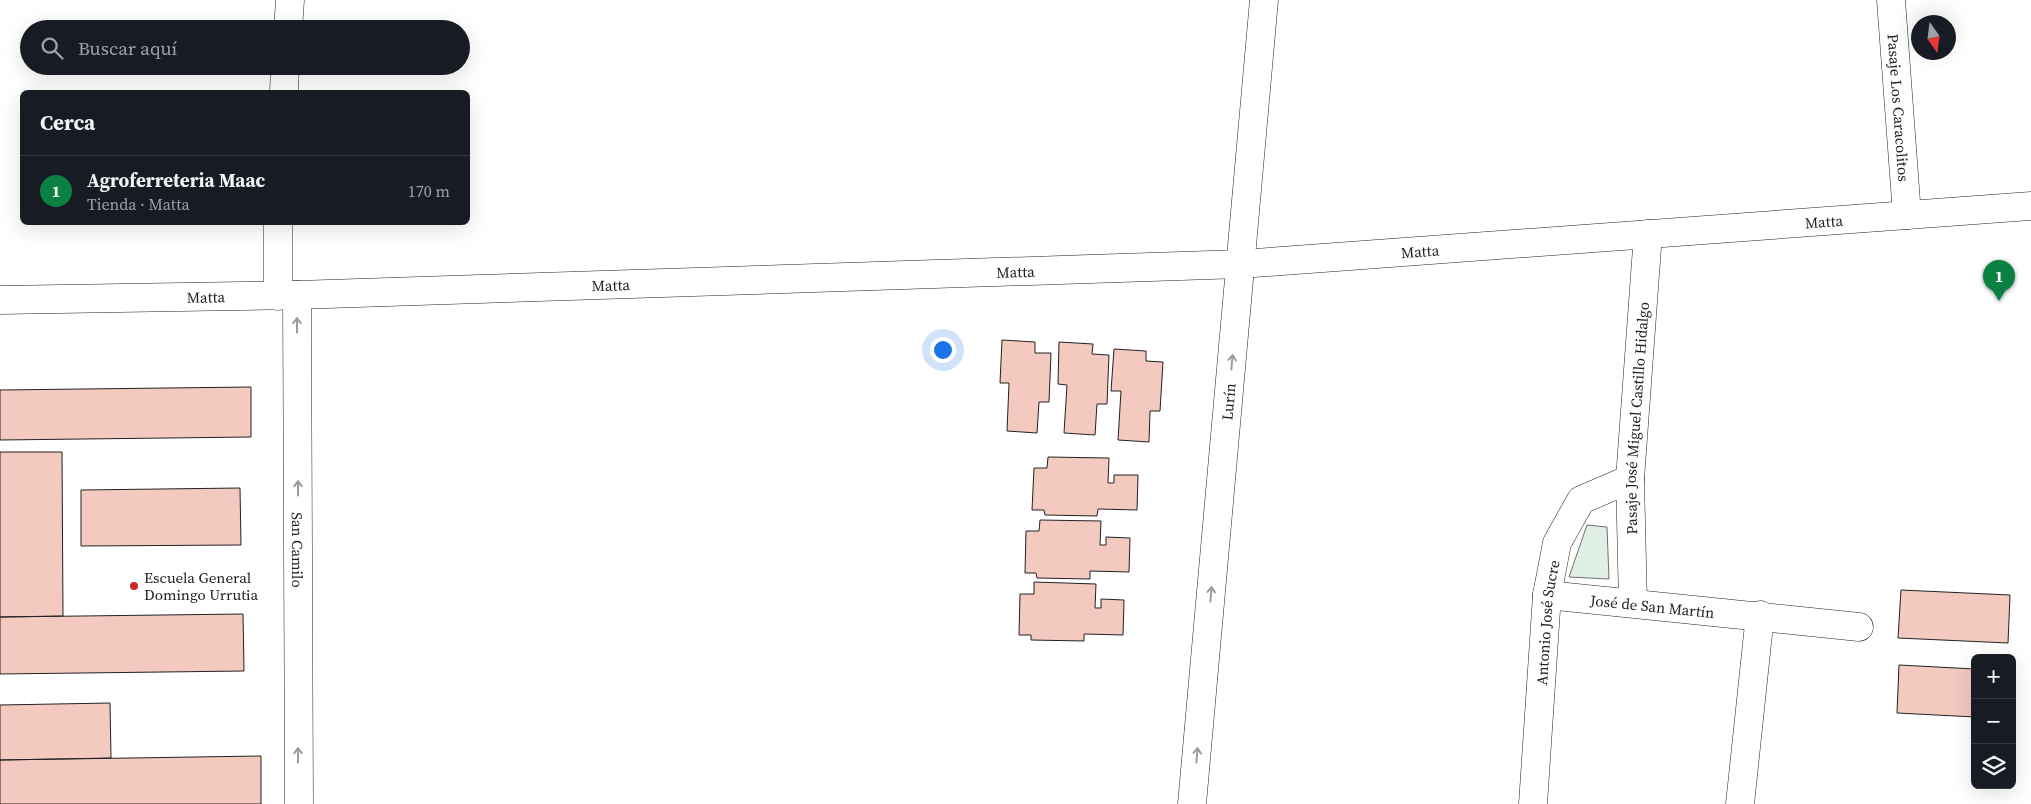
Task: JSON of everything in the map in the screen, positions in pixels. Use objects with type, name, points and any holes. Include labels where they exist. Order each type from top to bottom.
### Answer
[{"type":"street","points":[[289,20],[290,0]]},
{"type":"street","name":"Lurín","points":[[1192,804],[1264,0]]},
{"type":"street","name":"Pasaje Los Caracolitos","points":[[1891,0],[1908,215]]},
{"type":"street","points":[[284,90],[285,75]]},
{"type":"street","name":"Matta","points":[[0,300],[288,295],[1241,264],[2031,206]]},
{"type":"street","name":"San Camilo","points":[[278,225],[288,295],[299,804]]},
{"type":"street","name":"Pasaje José Miguel Castillo Hidalgo","points":[[1633,603],[1630,479],[1648,234]]},
{"type":"street","name":"Antonio José Sucre","points":[[1533,804],[1547,595],[1557,543],[1582,500],[1630,479]]},
{"type":"street","name":"José de San Martín","points":[[1547,595],[1760,615],[1859,627]]},
{"type":"street","points":[[1740,804],[1760,615]]},
{"type":"green space","points":[[1587,525],[1607,527],[1609,579],[1569,577]]},
{"type":"building","points":[[1002,340],[1035,342],[1035,353],[1051,353],[1049,402],[1039,402],[1037,433],[1007,431],[1009,383],[1000,383]]},
{"type":"building","points":[[1059,342],[1093,344],[1092,354],[1109,355],[1107,404],[1097,404],[1095,435],[1064,433],[1067,385],[1058,384]]},
{"type":"building","points":[[1114,349],[1146,351],[1146,361],[1163,362],[1160,411],[1150,411],[1149,442],[1118,440],[1121,391],[1111,391]]},
{"type":"building","points":[[251,387],[251,437],[0,440],[0,390]]},
{"type":"building","points":[[0,452],[62,452],[63,616],[0,617]]},
{"type":"building","points":[[1048,457],[1109,458],[1108,483],[1114,483],[1114,475],[1138,475],[1137,510],[1098,509],[1097,516],[1045,515],[1044,510],[1032,510],[1034,468],[1047,468]]},
{"type":"building","points":[[240,488],[241,545],[81,546],[81,490]]},
{"type":"building","points":[[1040,520],[1101,521],[1100,545],[1106,545],[1106,537],[1130,538],[1129,572],[1090,571],[1090,579],[1037,578],[1036,573],[1025,573],[1026,531],[1039,531]]},
{"type":"building","points":[[1034,582],[1096,584],[1095,608],[1101,608],[1101,599],[1124,600],[1123,635],[1084,634],[1084,641],[1031,640],[1031,635],[1019,635],[1020,594],[1034,594]]},
{"type":"building","points":[[1901,590],[2010,595],[2008,643],[1898,638]]},
{"type":"building","points":[[243,614],[244,671],[0,674],[0,617]]},
{"type":"building","points":[[1899,665],[1971,669],[1971,717],[1897,713]]},
{"type":"building","points":[[110,703],[111,758],[0,760],[0,705]]},
{"type":"building","points":[[261,756],[261,804],[0,804],[0,760]]},
{"type":"place","name":"Agroferreteria Maac","points":[[1999,301]]},
{"type":"place","name":"Escuela General Domingo Urrutia","points":[[134,586]]}]
